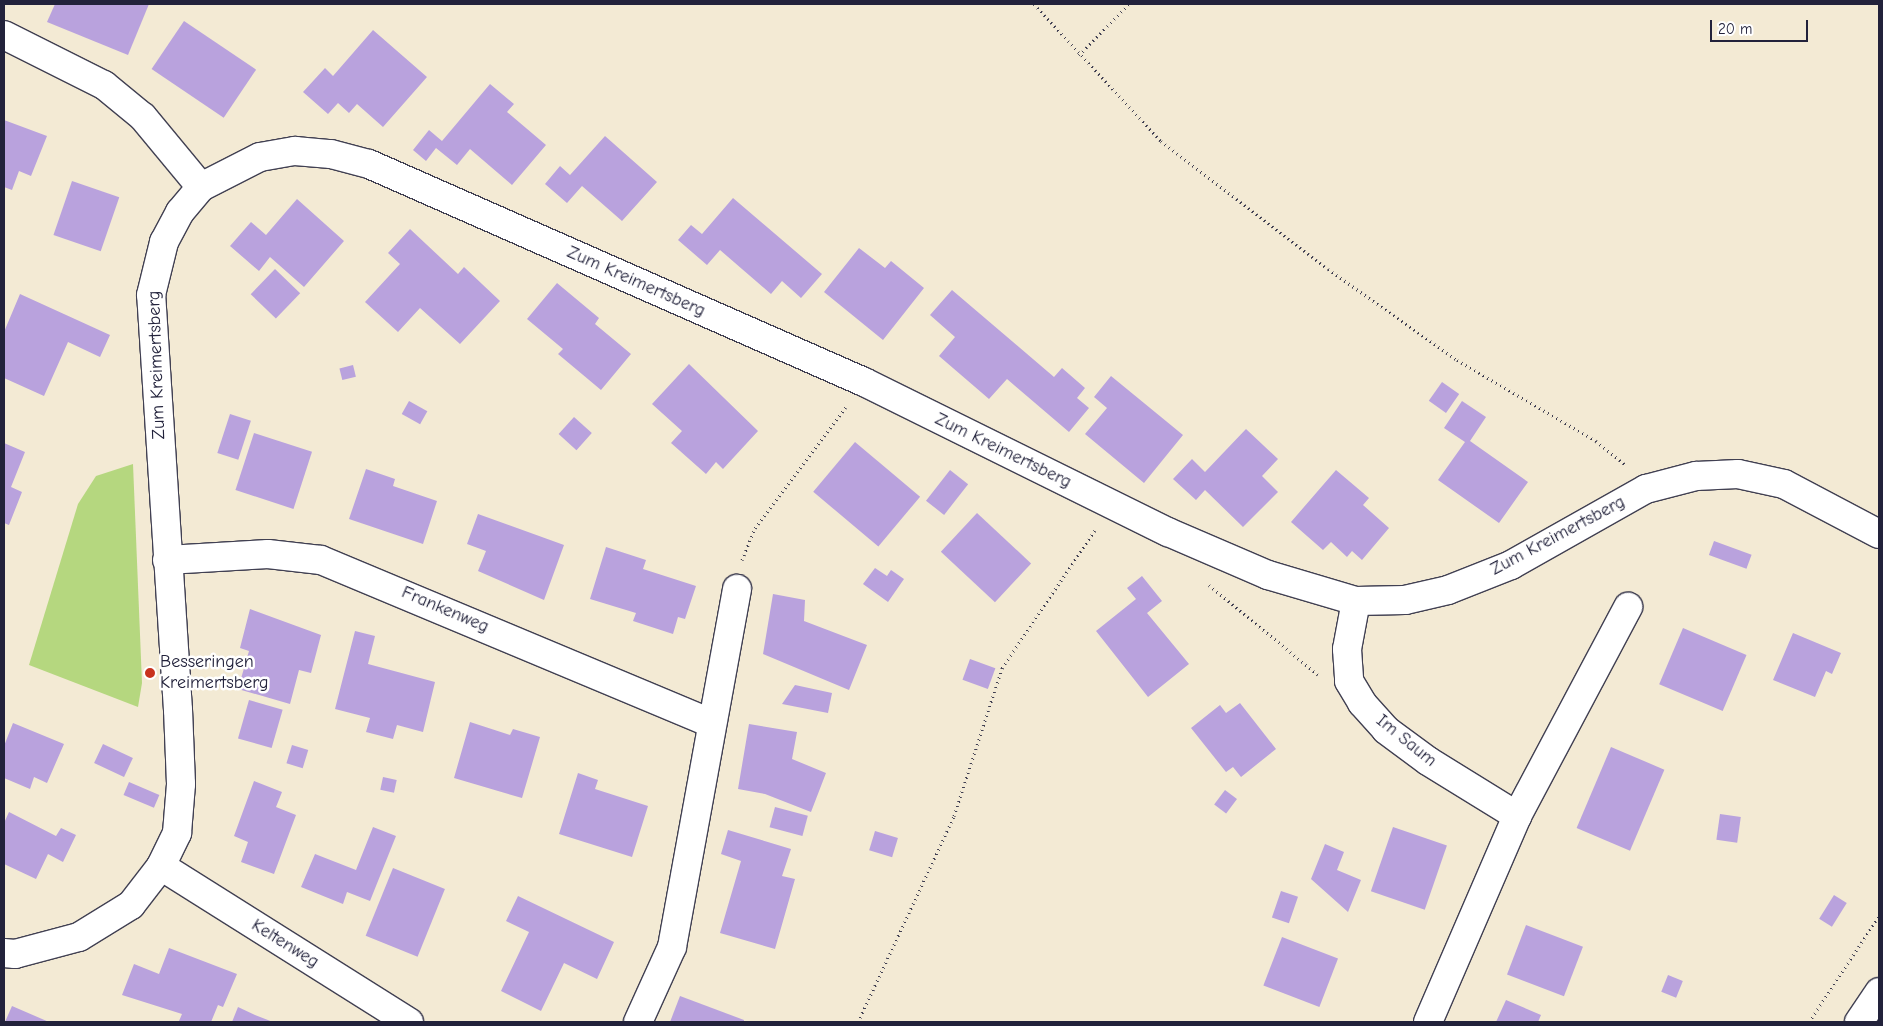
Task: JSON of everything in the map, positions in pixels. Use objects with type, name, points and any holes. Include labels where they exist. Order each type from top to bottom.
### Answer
[{"type":"street","points":[[4,35],[104,85],[143,117],[201,188]]},
{"type":"street","name":"Zum Kreimertsberg","points":[[4,953],[16,954],[80,937],[131,905],[161,866],[177,832],[181,784],[151,295],[164,242],[180,212],[201,188],[260,156],[295,151],[331,154],[369,164],[864,382],[1112,505],[1268,575],[1356,601],[1405,600],[1448,590],[1511,564],[1646,489],[1696,476],[1738,474],[1784,484],[1879,534]]},
{"type":"street","name":"Frankenweg","points":[[166,560],[268,554],[321,560],[711,724]]},
{"type":"street","points":[[638,1022],[672,947],[737,589]]},
{"type":"street","points":[[1349,681],[1347,649],[1356,601]]},
{"type":"street","points":[[1428,1022],[1517,816],[1628,607]]},
{"type":"street","name":"Im Saum","points":[[1349,681],[1386,730],[1517,816]]},
{"type":"street","name":"Keltenweg","points":[[161,866],[409,1022]]},
{"type":"street","points":[[1859,1022],[1879,992]]},
{"type":"path","points":[[1034,4],[1079,56],[1161,141],[1328,269],[1457,360],[1596,442],[1646,489]]},
{"type":"path","points":[[1079,56],[1129,4]]},
{"type":"path","points":[[737,589],[744,551],[755,528],[864,382]]},
{"type":"path","points":[[858,1022],[954,816],[1002,668],[1112,505]]},
{"type":"path","points":[[1201,578],[1323,679],[1349,681]]},
{"type":"path","points":[[1809,1022],[1879,916]]},
{"type":"green space","points":[[133,464],[142,683],[138,707],[29,665],[78,504],[96,476]]},
{"type":"building","points":[[55,4],[149,4],[128,55],[47,22]]},
{"type":"building","points":[[184,21],[256,70],[224,118],[152,69]]},
{"type":"building","points":[[373,30],[427,77],[383,127],[357,104],[349,113],[338,103],[328,114],[303,92],[325,68],[333,76]]},
{"type":"building","points":[[490,84],[514,104],[507,112],[546,145],[512,185],[470,149],[457,165],[436,148],[426,161],[413,150],[429,130],[442,141]]},
{"type":"building","points":[[4,120],[47,136],[31,176],[19,171],[12,190],[4,187]]},
{"type":"building","points":[[605,136],[657,182],[622,221],[582,186],[567,203],[545,184],[560,166],[570,175]]},
{"type":"building","points":[[72,181],[119,197],[101,251],[53,235]]},
{"type":"building","points":[[733,198],[822,274],[801,298],[782,281],[771,294],[720,250],[707,265],[678,240],[691,225],[702,234]]},
{"type":"building","points":[[297,199],[344,241],[304,287],[270,257],[259,271],[230,246],[251,222],[266,235]]},
{"type":"building","points":[[410,229],[458,274],[464,267],[500,301],[460,344],[420,308],[398,332],[365,302],[400,264],[388,253]]},
{"type":"building","points":[[859,248],[885,268],[891,261],[924,288],[883,340],[824,292]]},
{"type":"building","points":[[275,269],[300,293],[276,318],[251,294]]},
{"type":"building","points":[[557,283],[599,318],[595,324],[631,354],[601,390],[558,354],[563,349],[527,319]]},
{"type":"building","points":[[952,290],[1054,377],[1062,368],[1085,388],[1077,398],[1089,408],[1069,432],[1007,379],[989,399],[939,356],[955,337],[930,315]]},
{"type":"building","points":[[20,294],[110,335],[100,357],[68,342],[44,396],[4,378],[4,332]]},
{"type":"building","points":[[689,364],[758,431],[723,469],[716,462],[706,474],[671,443],[682,431],[652,404]]},
{"type":"building","points":[[353,365],[356,377],[342,380],[339,368]]},
{"type":"building","points":[[1111,376],[1183,435],[1144,483],[1085,434],[1107,408],[1094,397]]},
{"type":"building","points":[[1442,382],[1459,394],[1446,413],[1429,401]]},
{"type":"building","points":[[409,401],[427,411],[420,424],[402,414]]},
{"type":"building","points":[[1462,401],[1486,417],[1470,441],[1528,482],[1499,523],[1438,480],[1465,442],[1444,428]]},
{"type":"building","points":[[230,414],[251,421],[238,460],[217,453]]},
{"type":"building","points":[[574,417],[592,433],[576,450],[559,434]]},
{"type":"building","points":[[1246,429],[1278,459],[1262,476],[1278,492],[1243,527],[1205,490],[1196,500],[1173,479],[1192,459],[1205,472]]},
{"type":"building","points":[[254,433],[312,452],[293,509],[235,490]]},
{"type":"building","points":[[855,442],[920,497],[878,546],[813,492]]},
{"type":"building","points":[[4,443],[25,452],[11,487],[22,492],[9,525],[4,523]]},
{"type":"building","points":[[366,469],[395,479],[393,486],[437,501],[423,544],[349,519]]},
{"type":"building","points":[[950,470],[968,484],[944,515],[926,501]]},
{"type":"building","points":[[1336,470],[1369,498],[1363,505],[1389,528],[1362,560],[1352,551],[1347,557],[1331,542],[1323,550],[1291,522]]},
{"type":"building","points":[[977,513],[1031,563],[995,602],[941,552]]},
{"type":"building","points":[[478,514],[564,545],[544,600],[478,571],[486,551],[467,544]]},
{"type":"building","points":[[1714,541],[1752,555],[1746,569],[1709,555]]},
{"type":"building","points":[[606,547],[646,560],[643,569],[696,586],[685,619],[678,617],[673,634],[633,621],[636,613],[590,599]]},
{"type":"building","points":[[875,568],[887,576],[891,570],[904,579],[888,602],[863,584]]},
{"type":"building","points":[[1142,576],[1162,601],[1147,613],[1189,664],[1148,697],[1096,631],[1136,599],[1127,588]]},
{"type":"building","points":[[773,594],[805,600],[804,621],[867,645],[849,690],[763,654]]},
{"type":"building","points":[[250,609],[321,635],[311,673],[299,670],[290,704],[238,689],[249,651],[240,648]]},
{"type":"building","points":[[1683,628],[1747,655],[1723,711],[1659,684]]},
{"type":"building","points":[[355,631],[375,636],[368,664],[435,682],[423,732],[397,725],[393,739],[366,732],[370,718],[335,709]]},
{"type":"building","points":[[1793,633],[1841,653],[1832,674],[1826,671],[1815,697],[1773,680]]},
{"type":"building","points":[[970,659],[995,668],[988,689],[962,680]]},
{"type":"building","points":[[795,685],[832,693],[828,713],[782,704]]},
{"type":"building","points":[[249,700],[283,710],[272,748],[238,738]]},
{"type":"building","points":[[1240,703],[1276,749],[1241,777],[1233,767],[1226,772],[1191,728],[1220,705],[1226,713]]},
{"type":"building","points":[[470,722],[510,735],[513,729],[540,737],[522,798],[454,778]]},
{"type":"building","points":[[13,723],[64,744],[47,783],[34,777],[30,789],[4,778],[4,746]]},
{"type":"building","points":[[749,724],[797,732],[792,759],[826,773],[811,812],[765,794],[738,789]]},
{"type":"building","points":[[103,744],[133,758],[124,777],[94,763]]},
{"type":"building","points":[[292,745],[308,750],[303,768],[286,763]]},
{"type":"building","points":[[1611,747],[1664,770],[1630,851],[1577,828]]},
{"type":"building","points":[[578,773],[598,780],[595,789],[648,806],[632,857],[559,834]]},
{"type":"building","points":[[383,777],[397,780],[394,793],[380,790]]},
{"type":"building","points":[[254,781],[282,792],[276,807],[296,815],[274,874],[241,862],[248,842],[234,836]]},
{"type":"building","points":[[129,782],[159,795],[154,808],[124,795]]},
{"type":"building","points":[[1225,790],[1237,799],[1226,813],[1214,804]]},
{"type":"building","points":[[775,807],[808,816],[802,836],[770,827]]},
{"type":"building","points":[[9,812],[56,836],[61,828],[76,835],[63,862],[48,854],[36,879],[4,864],[4,823]]},
{"type":"building","points":[[1720,814],[1741,817],[1737,843],[1716,840]]},
{"type":"building","points":[[373,827],[396,836],[370,901],[347,892],[343,904],[301,887],[315,854],[356,870]]},
{"type":"building","points":[[1393,827],[1447,846],[1425,910],[1371,891]]},
{"type":"building","points":[[728,830],[791,849],[782,876],[795,879],[775,949],[720,933],[741,861],[721,854]]},
{"type":"building","points":[[875,831],[898,838],[892,857],[869,850]]},
{"type":"building","points":[[1325,844],[1344,852],[1337,870],[1361,880],[1348,912],[1311,879]]},
{"type":"building","points":[[393,868],[445,889],[418,957],[366,936]]},
{"type":"building","points":[[1281,891],[1298,897],[1289,923],[1272,917]]},
{"type":"building","points":[[1834,895],[1847,903],[1832,927],[1819,919]]},
{"type":"building","points":[[518,896],[614,942],[597,979],[564,963],[541,1011],[501,991],[529,932],[506,921]]},
{"type":"building","points":[[1526,925],[1583,947],[1564,996],[1507,974]]},
{"type":"building","points":[[1282,937],[1338,959],[1319,1007],[1263,986]]},
{"type":"building","points":[[169,948],[237,974],[223,1007],[218,1005],[211,1022],[179,1021],[182,1014],[122,995],[134,964],[159,974]]},
{"type":"building","points":[[1668,975],[1683,981],[1676,998],[1661,992]]},
{"type":"building","points":[[680,996],[744,1020],[744,1022],[670,1022]]},
{"type":"building","points":[[1506,1000],[1541,1015],[1538,1022],[1496,1022]]},
{"type":"building","points":[[12,1006],[49,1022],[5,1022]]},
{"type":"building","points":[[238,1007],[255,1015],[273,1022],[232,1022]]},
{"type":"place","name":"Besseringen Kreimertsberg","points":[[150,673]]}]
